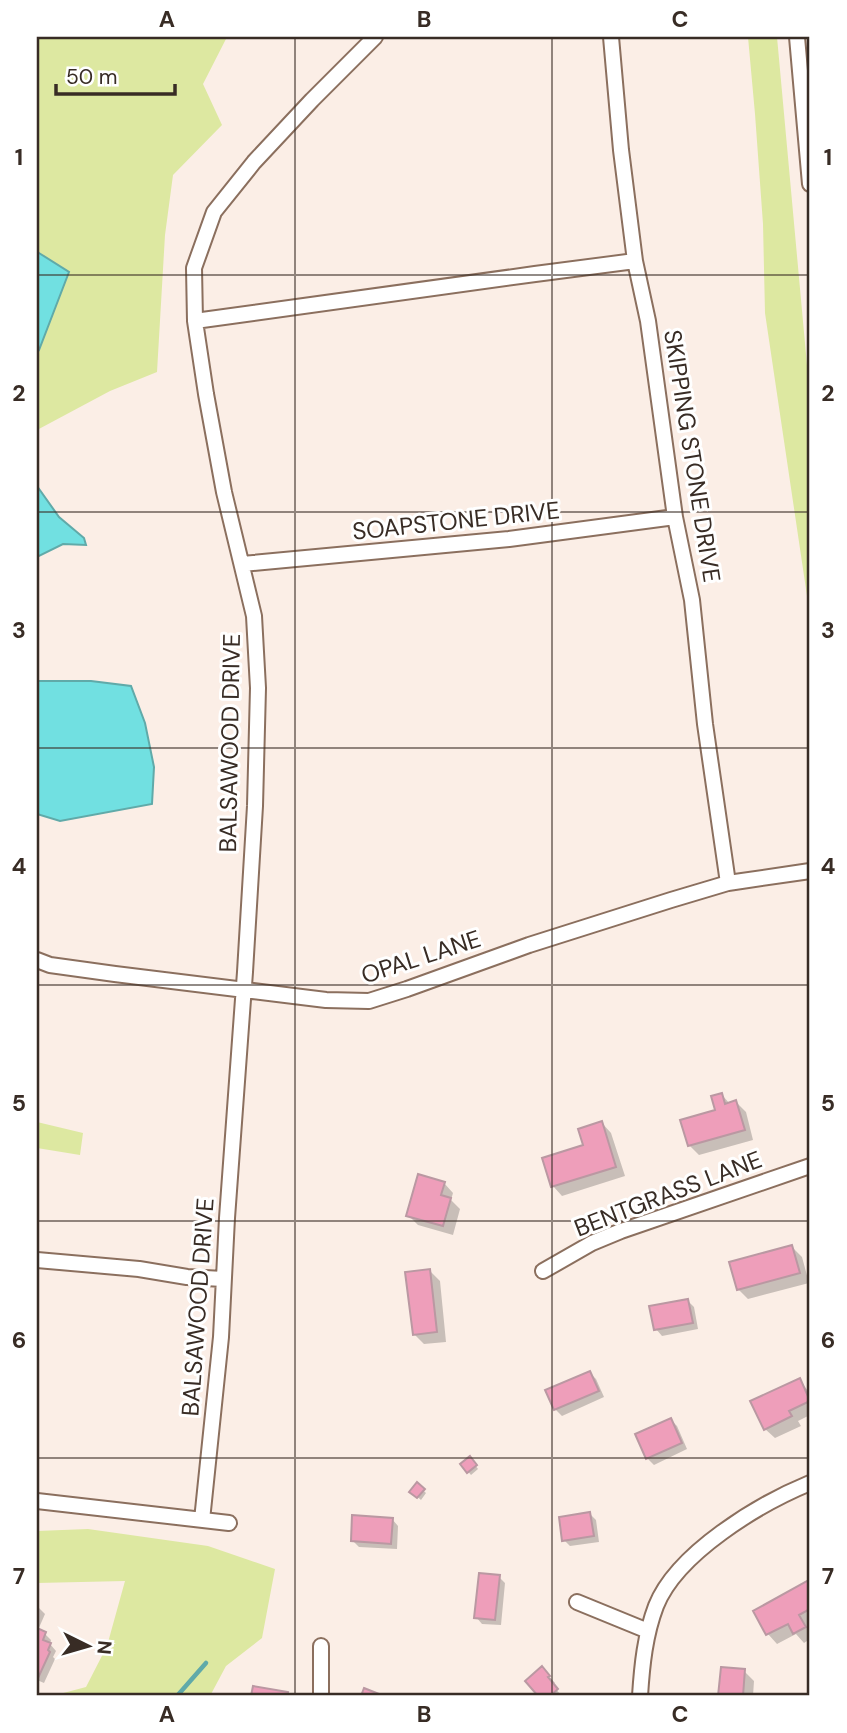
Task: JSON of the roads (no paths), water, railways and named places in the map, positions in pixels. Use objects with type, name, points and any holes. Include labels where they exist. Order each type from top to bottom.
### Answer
[{"type":"street","name":"BALSAWOOD DRIVE","points":[[202,1520],[220,1349],[255,806],[258,688],[254,616],[224,492],[206,394],[195,321],[194,268],[214,212],[271,144],[375,37]]},
{"type":"street","name":"SKIPPING STONE DRIVE","points":[[611,37],[635,261],[648,321],[675,517],[692,600],[705,724],[728,883]]},
{"type":"street","points":[[797,37],[810,184]]},
{"type":"street","points":[[195,321],[635,261]]},
{"type":"street","name":"SOAPSTONE DRIVE","points":[[242,564],[509,538],[675,517]]},
{"type":"street","name":"OPAL LANE","points":[[37,960],[50,965],[243,990],[326,1000],[369,1001],[567,933],[728,883],[810,871]]},
{"type":"street","name":"BENTGRASS LANE","points":[[543,1270],[592,1243],[621,1231],[810,1166]]},
{"type":"street","points":[[37,1260],[223,1279]]},
{"type":"street","points":[[640,1696],[642,1662],[648,1631],[657,1603],[676,1573],[702,1547],[757,1510],[810,1483]]},
{"type":"street","points":[[37,1501],[229,1523]]},
{"type":"street","points":[[577,1602],[648,1631]]},
{"type":"street","points":[[321,1646],[321,1696]]},
{"type":"water","points":[[37,254],[69,272],[37,353]]},
{"type":"water","points":[[37,486],[59,517],[84,538],[86,545],[63,544],[37,557]]},
{"type":"water","points":[[37,681],[91,681],[131,686],[145,723],[154,767],[152,804],[60,821],[37,814]]},
{"type":"waterway","points":[[177,1696],[206,1663]]}]
